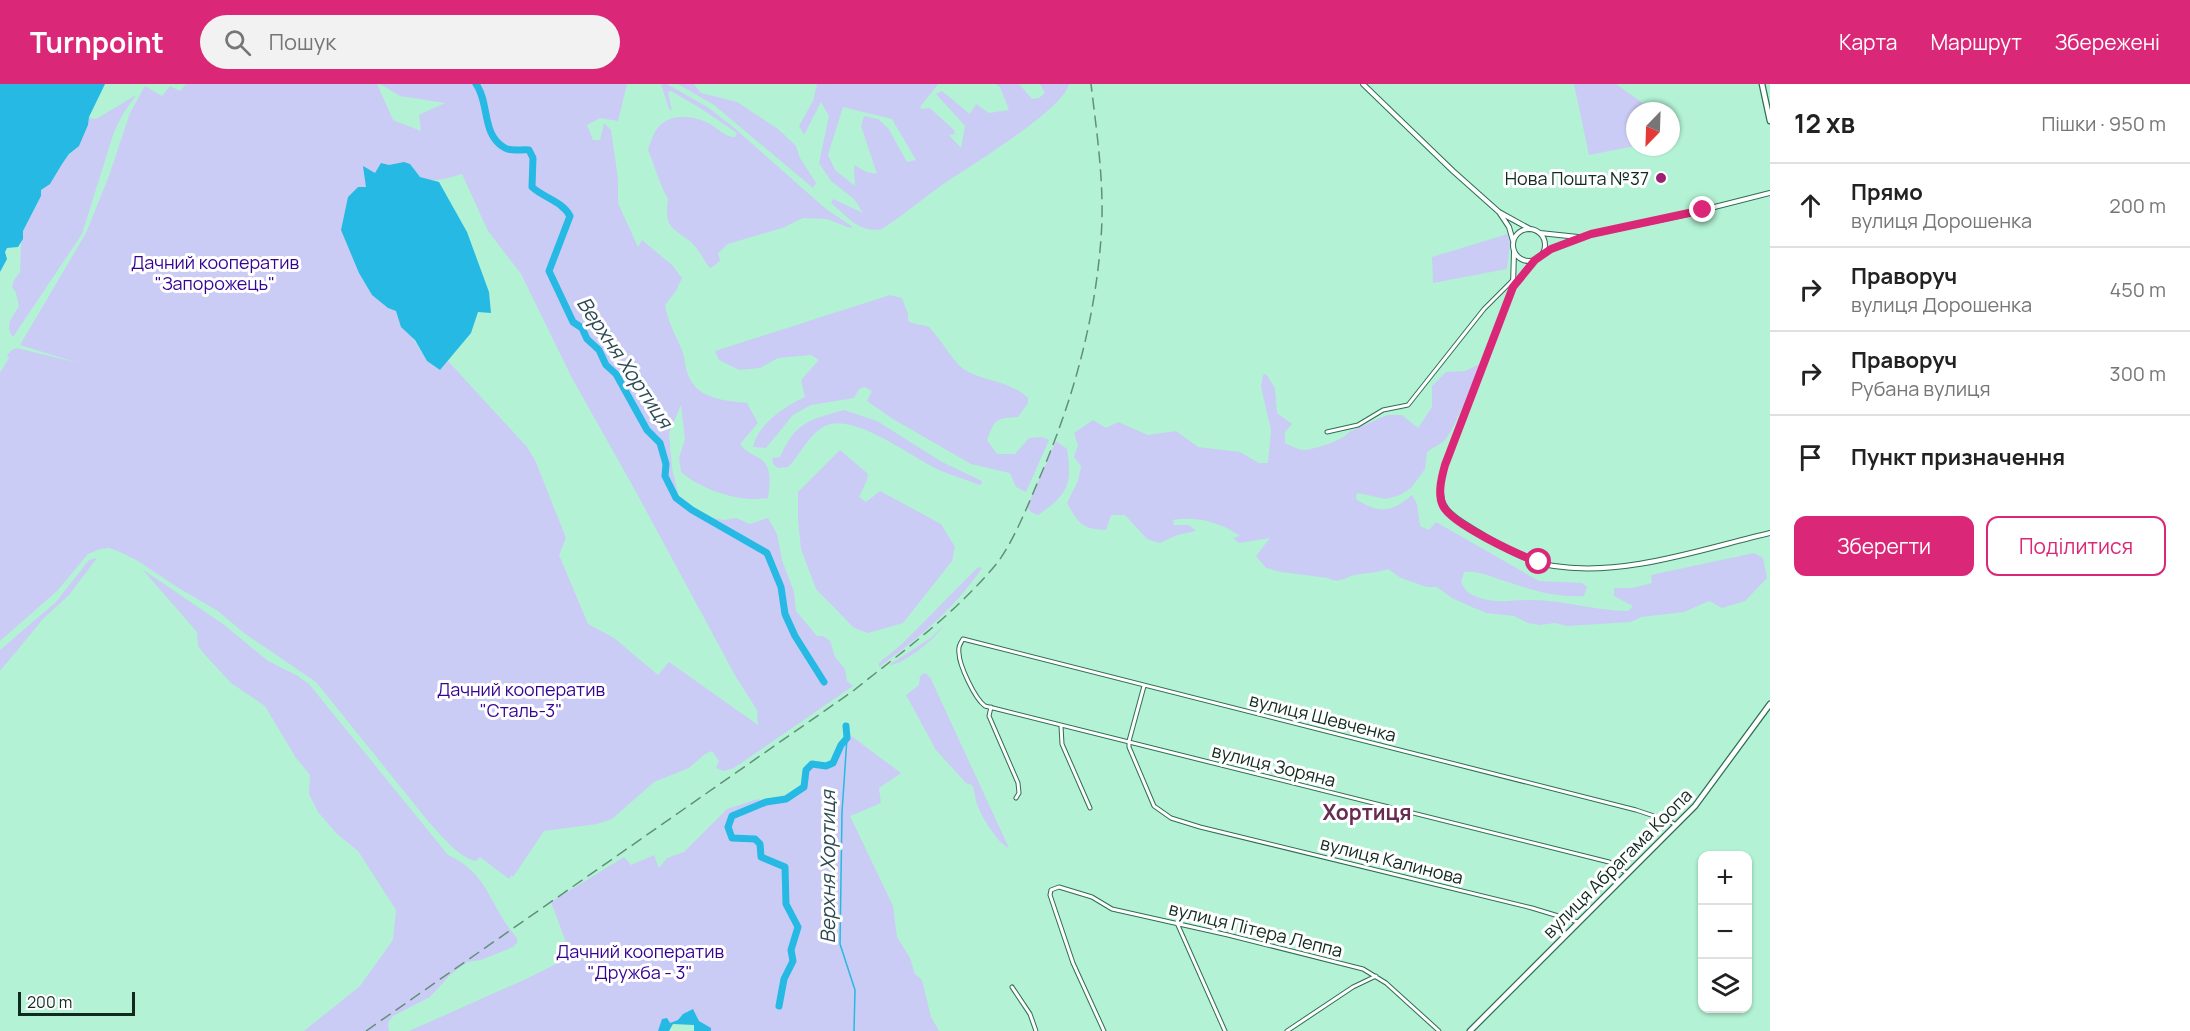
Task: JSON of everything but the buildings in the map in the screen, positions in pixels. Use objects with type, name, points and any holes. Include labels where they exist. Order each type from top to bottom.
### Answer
[{"type":"main road","points":[[1762,84],[1770,121]]},
{"type":"main road","name":"вулиця Абрагама Коопа","points":[[1470,1031],[1702,797],[1770,704]]},
{"type":"street","points":[[1363,84],[1499,212],[1540,233],[1581,237]]},
{"type":"street","points":[[1770,193],[1581,237],[1544,253],[1535,260],[1513,287],[1445,465],[1441,482],[1443,506],[1449,513],[1519,555],[1553,566],[1586,568],[1628,566],[1770,533]]},
{"type":"street","points":[[1499,212],[1509,227],[1513,242],[1513,287]]},
{"type":"street","points":[[1513,242],[1521,231],[1530,229]]},
{"type":"street","points":[[1540,233],[1545,242],[1544,253]]},
{"type":"street","points":[[1513,249],[1521,259],[1535,260]]},
{"type":"street","points":[[1327,432],[1358,424],[1383,410],[1408,405],[1484,309],[1513,279]]},
{"type":"street","name":"вулиця Шевченка","points":[[991,707],[981,703],[977,698],[959,657],[959,647],[963,639],[1644,813],[1676,825]]},
{"type":"street","points":[[1129,741],[1144,686]]},
{"type":"street","points":[[991,707],[989,716],[1018,783],[1019,793],[1016,798]]},
{"type":"street","name":"вулиця Зоряна","points":[[991,707],[1609,862],[1628,873]]},
{"type":"street","points":[[1062,726],[1062,744],[1090,808]]},
{"type":"street","name":"вулиця Калинова","points":[[1129,741],[1129,747],[1154,806],[1171,818],[1532,908],[1578,922]]},
{"type":"street","name":"вулиця Пітера Леппа","points":[[1104,1031],[1070,955],[1050,895],[1051,890],[1062,887],[1092,897],[1112,909],[1363,969],[1376,976],[1439,1031]]},
{"type":"street","points":[[1177,923],[1225,1031]]},
{"type":"street","points":[[1287,1031],[1353,987],[1376,976]]},
{"type":"street","points":[[1012,987],[1030,1014],[1036,1031]]},
{"type":"green space","points":[[186,84],[377,84],[393,120],[421,131],[419,115],[445,103],[400,96],[380,84],[627,84],[618,121],[600,118],[587,125],[593,140],[600,140],[604,123],[611,130],[618,179],[618,203],[638,247],[642,240],[672,265],[682,278],[676,291],[665,305],[682,350],[689,377],[699,390],[714,398],[747,403],[758,423],[740,444],[763,461],[770,476],[768,498],[746,499],[722,494],[681,472],[679,458],[685,439],[681,405],[669,433],[672,468],[680,501],[701,516],[724,520],[736,518],[750,524],[768,518],[777,534],[782,560],[794,592],[796,611],[817,636],[823,636],[830,641],[835,657],[845,669],[847,681],[853,686],[734,768],[724,771],[716,768],[719,761],[712,751],[689,768],[654,782],[612,819],[597,824],[544,831],[513,877],[512,875],[509,879],[480,857],[476,861],[463,856],[444,838],[316,682],[244,633],[218,611],[118,551],[109,548],[88,554],[57,591],[0,641],[0,373],[9,358],[7,355],[17,348],[78,363],[20,345],[86,233],[109,176],[130,113],[145,86],[162,96],[170,86],[180,91]],"holes":[[[414,171],[419,176],[437,180],[462,174],[488,231],[521,274],[572,378],[736,677],[757,710],[758,725],[669,662],[658,675],[614,638],[588,624],[559,555],[566,538],[535,460],[527,447],[448,361],[440,370],[427,361],[396,311],[388,308],[366,187]]]},
{"type":"green space","points":[[661,84],[667,84],[709,108],[826,209],[853,227],[850,228],[827,219],[803,218],[782,228],[728,244],[718,253],[720,261],[711,268],[709,267],[694,244],[674,229],[668,221],[668,199],[648,150],[660,126],[672,118],[695,118],[710,124],[728,136],[735,137],[737,133],[671,91],[668,92],[672,111],[669,109]]},
{"type":"green space","points":[[678,84],[694,84],[701,93],[737,102],[778,129],[796,146],[800,158],[816,183],[813,188],[714,105]]},
{"type":"green space","points":[[817,84],[938,84],[920,107],[930,108],[954,130],[955,134],[949,135],[961,148],[965,126],[936,94],[942,91],[970,114],[976,104],[989,113],[1009,110],[1000,87],[996,84],[1019,84],[1032,99],[1039,98],[1045,93],[1040,84],[1069,84],[1063,95],[1034,122],[890,224],[882,229],[874,230],[854,223],[831,203],[833,199],[863,213],[854,199],[831,181],[819,163],[829,116],[821,102],[804,135],[799,126],[813,101]],"holes":[[[843,107],[892,119],[916,160],[907,162],[888,128],[878,119],[864,116],[861,126],[877,174],[854,165],[855,186],[835,170],[828,155]]]},
{"type":"green space","points":[[1574,84],[1616,84],[1641,102],[1626,102],[1626,148],[1589,155]]},
{"type":"green space","points":[[136,95],[114,132],[82,234],[13,337],[9,325],[19,306],[12,287],[20,272],[23,231],[41,196],[41,190],[50,182],[78,143],[85,132],[89,117],[98,118]]},
{"type":"green space","points":[[1508,234],[1510,244],[1507,269],[1433,283],[1432,257]]},
{"type":"green space","points":[[890,295],[902,298],[908,321],[929,327],[965,370],[1014,388],[1028,398],[1028,403],[1018,417],[997,421],[987,440],[997,454],[1015,454],[1029,438],[1041,437],[1049,440],[1026,492],[1016,487],[1010,473],[971,464],[893,419],[867,401],[872,391],[865,387],[859,389],[854,398],[811,405],[793,415],[766,448],[753,447],[766,423],[789,405],[805,397],[801,380],[819,360],[811,355],[778,358],[760,368],[739,370],[719,360],[715,351]]},
{"type":"green space","points":[[1480,364],[1463,406],[1447,437],[1427,452],[1425,469],[1411,488],[1400,495],[1386,499],[1357,493],[1356,499],[1371,507],[1385,509],[1398,505],[1412,495],[1417,504],[1420,526],[1429,530],[1436,522],[1539,581],[1582,583],[1587,587],[1584,596],[1554,595],[1479,573],[1464,572],[1461,582],[1469,593],[1491,600],[1544,600],[1628,611],[1633,606],[1614,596],[1614,588],[1632,588],[1652,583],[1651,575],[1754,553],[1763,558],[1767,578],[1745,601],[1722,608],[1709,601],[1684,612],[1641,617],[1631,622],[1567,626],[1555,623],[1540,625],[1528,623],[1514,616],[1487,613],[1452,598],[1437,587],[1427,587],[1401,578],[1388,569],[1333,580],[1266,568],[1256,556],[1270,538],[1239,543],[1233,538],[1240,536],[1208,521],[1173,520],[1174,525],[1189,525],[1196,531],[1177,535],[1160,543],[1147,539],[1125,515],[1111,515],[1106,530],[1086,527],[1078,521],[1067,503],[1078,481],[1081,466],[1074,457],[1078,445],[1074,433],[1093,420],[1106,428],[1118,422],[1148,435],[1176,431],[1198,447],[1240,452],[1259,463],[1268,463],[1271,430],[1261,387],[1263,375],[1266,374],[1275,388],[1277,413],[1292,424],[1285,432],[1285,443],[1308,450],[1335,441],[1387,415],[1402,415],[1418,428],[1432,407],[1432,386],[1446,372],[1465,371]]},
{"type":"green space","points":[[844,410],[877,421],[942,462],[982,483],[979,485],[940,470],[866,430],[837,423],[825,426],[814,434],[788,467],[778,468],[773,464],[772,458],[780,457],[792,436],[804,424]]},
{"type":"green space","points":[[1056,441],[1067,449],[1068,480],[1062,495],[1038,515],[1027,507]]},
{"type":"green space","points":[[840,450],[868,474],[859,497],[866,502],[880,491],[941,524],[955,547],[952,561],[903,623],[868,633],[854,628],[816,589],[801,549],[798,492]]},
{"type":"green space","points":[[97,558],[69,595],[43,619],[0,671],[0,650],[56,602],[89,560]]},
{"type":"green space","points":[[978,567],[982,568],[948,610],[922,634],[879,667],[879,663],[903,643]]},
{"type":"green space","points":[[142,569],[223,624],[268,661],[309,684],[448,855],[462,863],[481,881],[517,938],[517,943],[513,947],[481,960],[467,962],[451,974],[430,997],[393,1016],[388,1023],[389,1031],[304,1031],[360,986],[393,940],[396,910],[358,851],[337,834],[318,812],[309,794],[310,775],[296,758],[265,706],[231,683],[206,656],[198,646],[197,632]]},
{"type":"green space","points":[[943,626],[934,637],[919,650],[903,661],[889,665],[932,637]]},
{"type":"green space","points":[[925,673],[930,677],[1009,848],[1000,841],[986,822],[977,804],[972,785],[966,783],[936,750],[906,695],[919,685],[920,676]]},
{"type":"green space","name":"Дачний кооператив \"Дружба - 3\"","points":[[850,735],[901,773],[879,788],[881,803],[850,816],[893,906],[897,937],[910,958],[915,974],[922,980],[931,1017],[939,1031],[711,1031],[704,1025],[685,1020],[673,1023],[663,1031],[409,1031],[526,979],[560,962],[570,953],[551,902],[624,857],[631,865],[654,855],[659,868],[667,858],[684,852],[727,809],[758,799],[777,801],[793,794],[804,787],[806,770],[812,764],[826,766],[833,763],[841,745],[847,742]]},
{"type":"water","points":[[0,84],[105,84],[89,117],[79,146],[69,154],[50,184],[41,190],[41,196],[23,231],[23,239],[18,247],[7,248],[5,252],[7,259],[0,272]]},
{"type":"water","points":[[404,162],[410,164],[420,177],[439,182],[467,232],[489,292],[491,313],[478,312],[471,333],[440,370],[427,361],[415,340],[401,327],[396,311],[388,308],[372,295],[359,273],[341,230],[348,197],[358,187],[366,187],[363,166],[375,173],[381,163],[389,165]]},
{"type":"water","points":[[693,1009],[699,1021],[711,1028],[711,1031],[694,1031],[694,1025],[673,1024],[669,1031],[658,1031],[662,1019],[667,1018],[670,1023]]},
{"type":"waterway","name":"Верхня Хортиця","points":[[476,84],[483,100],[492,135],[505,148],[529,150],[533,158],[532,187],[558,203],[570,216],[549,271],[573,322],[582,328],[587,339],[599,350],[606,365],[616,374],[647,430],[660,443],[666,464],[665,476],[676,498],[692,510],[767,553],[781,587],[785,614],[795,636],[824,682]]},
{"type":"waterway","name":"Верхня Хортиця","points":[[779,1006],[784,979],[793,961],[791,950],[798,927],[786,904],[785,867],[761,857],[760,844],[755,839],[732,838],[728,827],[732,816],[766,802],[786,799],[804,787],[806,770],[812,764],[826,766],[833,763],[841,745],[847,738],[846,726]]},
{"type":"waterway","name":"Верхня Хортиця","points":[[847,738],[842,812],[840,944],[855,990],[854,1031]]},
{"type":"railway","points":[[366,1031],[853,691],[943,618],[977,586],[1000,560],[1013,538],[1062,421],[1080,362],[1093,300],[1101,238],[1102,200],[1091,84]]},
{"type":"place","name":"Нова Пошта №37","points":[[1661,178]]},
{"type":"district","name":"Хортиця","points":[[1367,812]]},
{"type":"route","points":[[1539,562],[1519,555],[1469,527],[1449,513],[1443,506],[1442,500],[1442,475],[1445,465],[1513,287],[1535,260],[1558,246],[1591,234],[1703,210]]},
{"type":"park label","name":"Дачний кооператив \"Запорожець\"","points":[[215,272]]},
{"type":"park label","name":"Дачний кооператив \"Сталь-3\"","points":[[521,699]]}]
